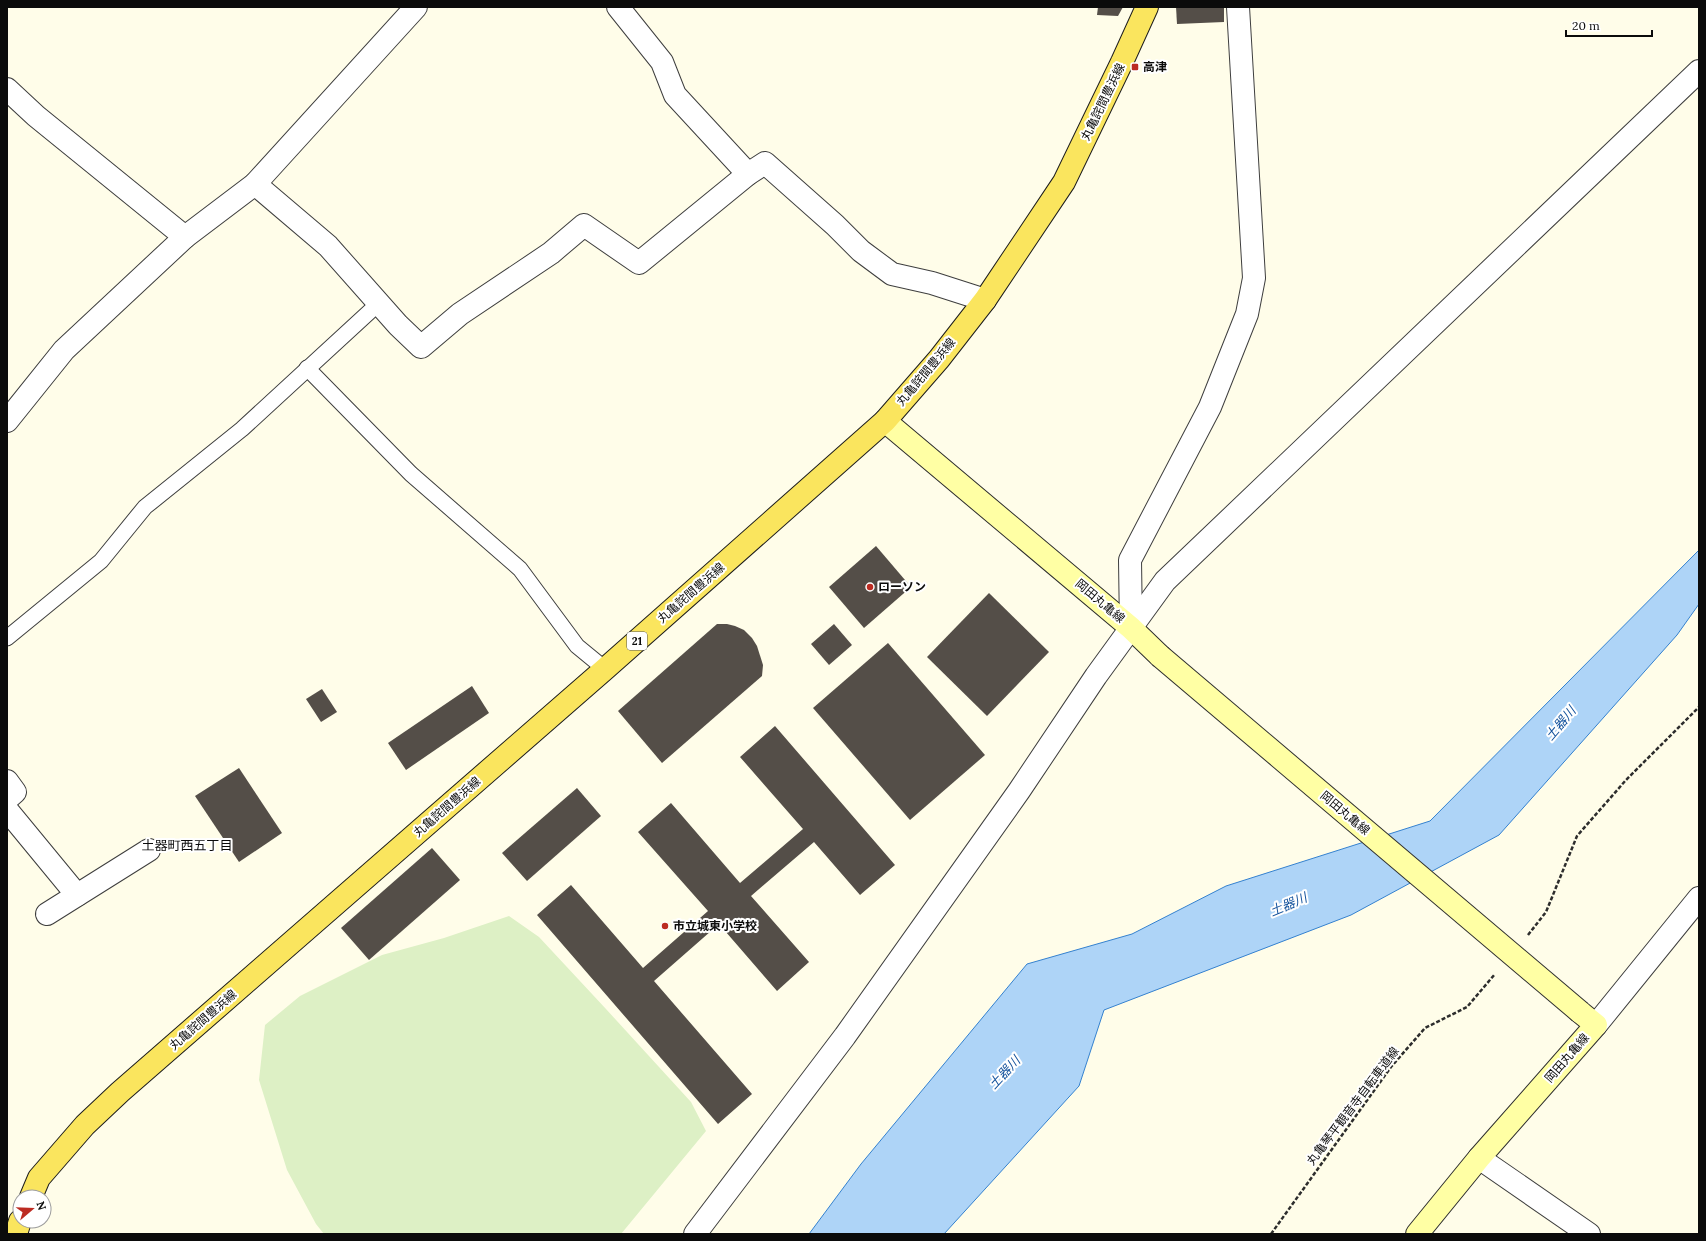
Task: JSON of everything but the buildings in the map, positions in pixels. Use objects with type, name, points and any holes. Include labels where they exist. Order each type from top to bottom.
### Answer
[{"type":"main road","name":"丸亀詫間豊浜線","points":[[35,1189],[40,1178],[85,1125],[120,1092],[605,669],[886,421],[939,359],[985,300],[1064,182],[1147,7]]},
{"type":"main road","name":"岡田丸亀線","points":[[886,421],[1131,628],[1160,656],[1588,1018],[1479,1158],[1417,1234]]},
{"type":"street","points":[[7,421],[64,350],[185,237],[255,184],[416,7]]},
{"type":"street","points":[[618,7],[662,62],[675,95],[748,174]]},
{"type":"street","points":[[1131,628],[1130,560],[1210,407],[1247,314],[1254,278],[1238,7]]},
{"type":"street","points":[[695,1234],[845,1036],[1019,791],[1096,676],[1165,581],[1699,71]]},
{"type":"street","points":[[7,89],[36,116],[185,237]]},
{"type":"street","points":[[255,184],[328,246],[398,325],[421,347],[460,314],[551,253],[584,225],[639,263],[748,174],[765,162],[835,225],[861,251],[892,274],[932,283],[985,300]]},
{"type":"street","points":[[7,781],[15,792],[7,799]]},
{"type":"street","points":[[7,810],[77,895]]},
{"type":"street","points":[[47,914],[149,850]]},
{"type":"street","points":[[1588,1018],[1699,898]]},
{"type":"street","points":[[1479,1158],[1589,1234]]},
{"type":"lane","points":[[7,638],[101,561],[145,507],[242,429],[306,368],[379,303]]},
{"type":"lane","points":[[306,368],[411,474],[520,569],[578,646],[605,669]]},
{"type":"path","points":[[1523,940],[1546,912],[1577,836],[1626,780],[1699,707]]},
{"type":"path","name":"丸亀琴平観音寺自転車道線","points":[[1271,1234],[1391,1067],[1425,1028],[1467,1007],[1500,969]]},
{"type":"green space","points":[[509,916],[539,937],[606,1009],[691,1102],[706,1131],[621,1234],[324,1234],[316,1224],[287,1170],[259,1080],[265,1025],[300,996],[382,955],[444,938]]},
{"type":"water","name":"土器川","points":[[1699,550],[1699,604],[1677,635],[1499,835],[1351,915],[1104,1010],[1079,1086],[944,1234],[809,1234],[861,1164],[1027,964],[1132,934],[1226,886],[1430,821]]},
{"type":"place","name":"高津","points":[[1135,67]]},
{"type":"place","name":"ローソン","points":[[870,587]]},
{"type":"place","name":"市立城東小学校","points":[[665,926]]},
{"type":"district","name":"土器町西五丁目","points":[[187,845]]}]
